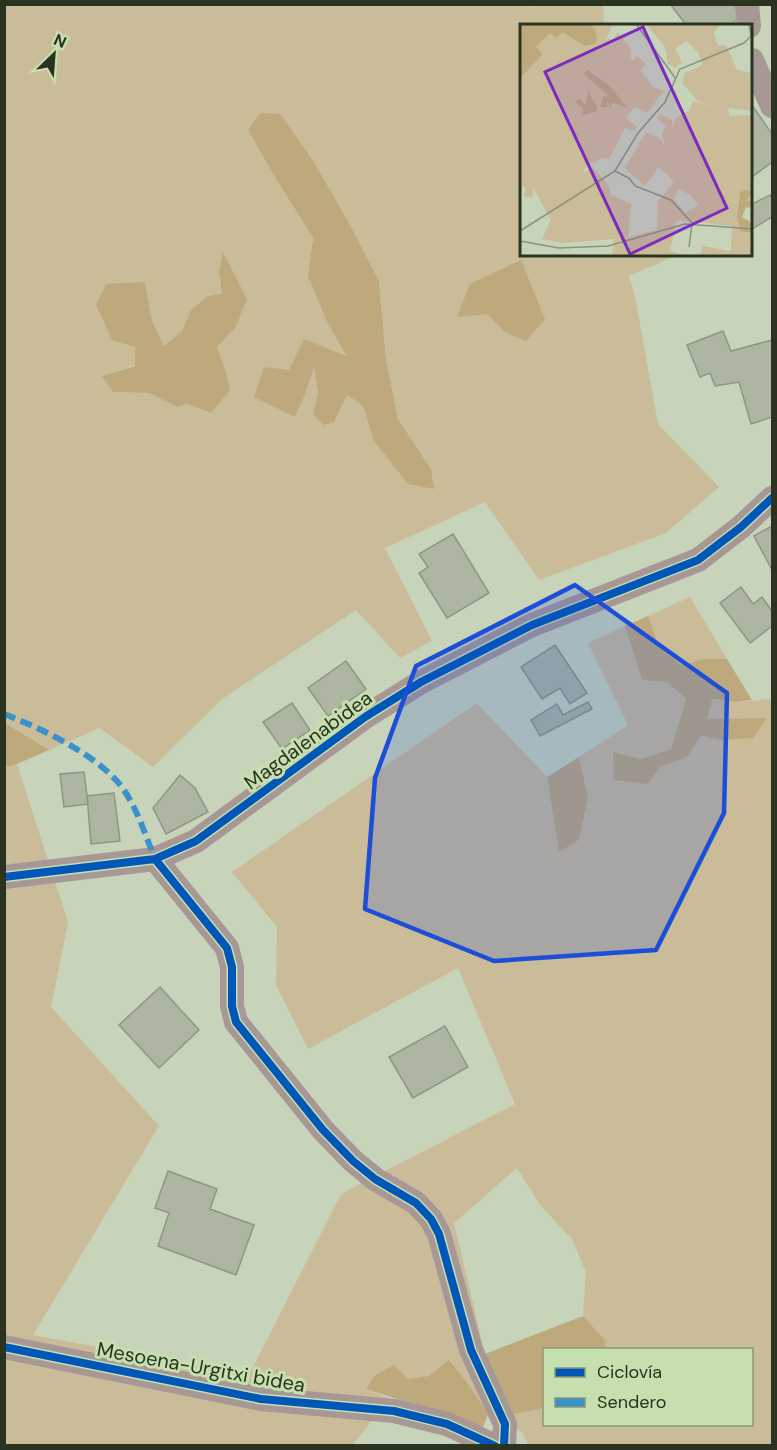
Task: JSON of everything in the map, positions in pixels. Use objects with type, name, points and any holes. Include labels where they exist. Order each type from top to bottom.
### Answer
[{"type":"street","points":[[747,4],[749,24]]},
{"type":"street","points":[[753,62],[772,106]]},
{"type":"street","name":"Magdalenabidea","points":[[4,877],[155,859],[196,841],[365,717],[421,682],[532,625],[698,560],[741,527],[772,498]]},
{"type":"street","points":[[155,859],[227,948],[232,967],[232,1006],[236,1022],[323,1130],[353,1161],[375,1179],[416,1203],[431,1219],[439,1234],[471,1350],[505,1424],[504,1446]]},
{"type":"street","name":"Mesoena-Urgitxi bidea","points":[[4,1347],[261,1399],[394,1411],[447,1424],[495,1446]]},
{"type":"highlighted area","points":[[575,585],[727,693],[724,813],[656,950],[494,961],[365,909],[375,778],[416,666]]},
{"type":"shaded area","points":[[533,4],[534,7],[543,4],[603,5],[604,24],[520,24],[520,256],[675,256],[629,276],[635,296],[658,424],[719,487],[666,533],[539,580],[485,502],[385,548],[432,641],[400,658],[356,610],[222,699],[153,767],[100,728],[49,750],[5,723],[4,5]],"holes":[[[314,162],[379,281],[386,359],[398,419],[431,469],[374,441],[363,406],[347,395],[334,422],[313,413],[318,392],[314,366],[295,417],[264,367],[289,371],[304,340],[346,357],[327,322],[308,276],[313,238],[278,182]],[[219,273],[235,328],[217,347],[225,369],[211,413],[187,404],[177,407],[149,393],[113,392],[103,376],[135,365],[135,346],[145,282],[152,321],[164,346],[182,331],[191,310],[222,294]]]},
{"type":"shaded area","points":[[260,113],[280,114],[314,162],[379,281],[386,359],[398,419],[431,469],[434,489],[408,484],[374,441],[363,406],[347,395],[334,422],[323,425],[313,414],[318,392],[314,367],[295,417],[254,397],[264,367],[289,370],[304,339],[346,356],[327,322],[308,276],[313,238],[248,130]]},
{"type":"shaded area","points":[[223,252],[247,299],[235,328],[217,347],[230,390],[211,413],[187,404],[177,407],[149,393],[113,392],[102,376],[135,366],[135,347],[112,340],[96,305],[106,284],[145,282],[152,321],[164,346],[182,331],[191,310],[208,296],[222,294],[219,273]]},
{"type":"shaded area","points":[[521,260],[545,319],[526,341],[505,332],[487,314],[457,317],[470,284]]},
{"type":"shaded area","points":[[690,597],[727,659],[702,659],[681,665],[660,648],[648,616]]},
{"type":"shaded area","points":[[648,616],[660,648],[681,665],[702,659],[727,659],[752,700],[736,702],[712,699],[707,719],[767,718],[753,738],[722,740],[701,736],[687,757],[660,767],[648,784],[614,780],[613,752],[641,759],[671,749],[686,699],[667,682],[642,680],[625,626]]},
{"type":"shaded area","points":[[625,626],[642,680],[667,682],[686,699],[671,749],[641,759],[648,784],[660,767],[687,757],[701,736],[722,740],[766,718],[707,719],[711,699],[736,702],[772,699],[772,1445],[528,1445],[522,1432],[488,1414],[469,1385],[449,1361],[429,1376],[366,1389],[389,1398],[353,1445],[5,1446],[5,767],[17,764],[68,922],[51,1007],[159,1126],[33,1335],[249,1375],[341,1194],[515,1104],[458,968],[308,1049],[276,985],[277,927],[232,872],[477,703],[547,777],[559,852],[579,840],[588,798],[579,757],[628,725],[588,643]],"holes":[[[517,1168],[540,1205],[572,1239],[586,1272],[583,1316],[605,1340],[605,1348],[753,1348],[753,1426],[543,1426],[543,1408],[514,1413],[485,1354],[454,1223]]]},
{"type":"shaded area","points":[[5,723],[49,750],[5,767]]},
{"type":"shaded area","points":[[579,757],[588,798],[579,840],[559,852],[547,777]]},
{"type":"shaded area","points":[[583,1316],[605,1340],[605,1348],[543,1348],[543,1408],[514,1414],[485,1354]]},
{"type":"shaded area","points":[[449,1360],[488,1414],[483,1427],[366,1389],[374,1376],[394,1365],[408,1379],[429,1376]]},
{"type":"building","points":[[670,4],[733,4],[742,15],[731,24],[685,24]]},
{"type":"building","points":[[753,106],[772,134],[772,162],[753,176]]},
{"type":"building","points":[[770,195],[772,199],[772,217],[753,228],[753,204]]},
{"type":"building","points":[[723,331],[731,351],[772,340],[772,417],[751,424],[739,382],[715,386],[710,373],[700,377],[687,345]]},
{"type":"building","points":[[772,526],[772,570],[754,536]]},
{"type":"building","points":[[453,534],[489,593],[447,618],[419,573],[428,567],[419,554]]},
{"type":"building","points":[[741,587],[753,604],[762,597],[772,611],[772,626],[750,643],[720,603]]},
{"type":"building","points":[[555,645],[587,693],[570,704],[560,688],[542,699],[521,667]]},
{"type":"building","points":[[346,661],[366,689],[328,716],[308,688]]},
{"type":"building","points":[[588,702],[592,709],[540,736],[531,720],[557,704],[563,715]]},
{"type":"building","points":[[292,703],[310,730],[282,749],[263,722]]},
{"type":"building","points":[[84,772],[88,804],[64,807],[60,774]]},
{"type":"building","points":[[180,775],[195,788],[208,812],[166,834],[153,808]]},
{"type":"building","points":[[114,793],[120,841],[91,844],[87,796]]},
{"type":"building","points":[[160,987],[199,1030],[159,1068],[119,1025]]},
{"type":"building","points":[[445,1026],[468,1067],[413,1098],[389,1057]]},
{"type":"building","points":[[168,1171],[217,1189],[210,1209],[254,1225],[236,1275],[158,1246],[169,1213],[155,1208]]},
{"type":"marked path","points":[[4,714],[48,733],[105,769],[123,788],[134,807],[155,859]]},
{"type":"cycle path","points":[[4,877],[155,859],[196,841],[365,717],[421,682],[532,625],[698,560],[741,527],[772,498]]},
{"type":"cycle path","points":[[155,859],[227,948],[232,967],[232,1006],[236,1022],[323,1130],[353,1161],[375,1179],[416,1203],[431,1219],[439,1234],[471,1350],[505,1424],[504,1446]]},
{"type":"cycle path","points":[[4,1347],[261,1399],[394,1411],[447,1424],[495,1446]]}]
